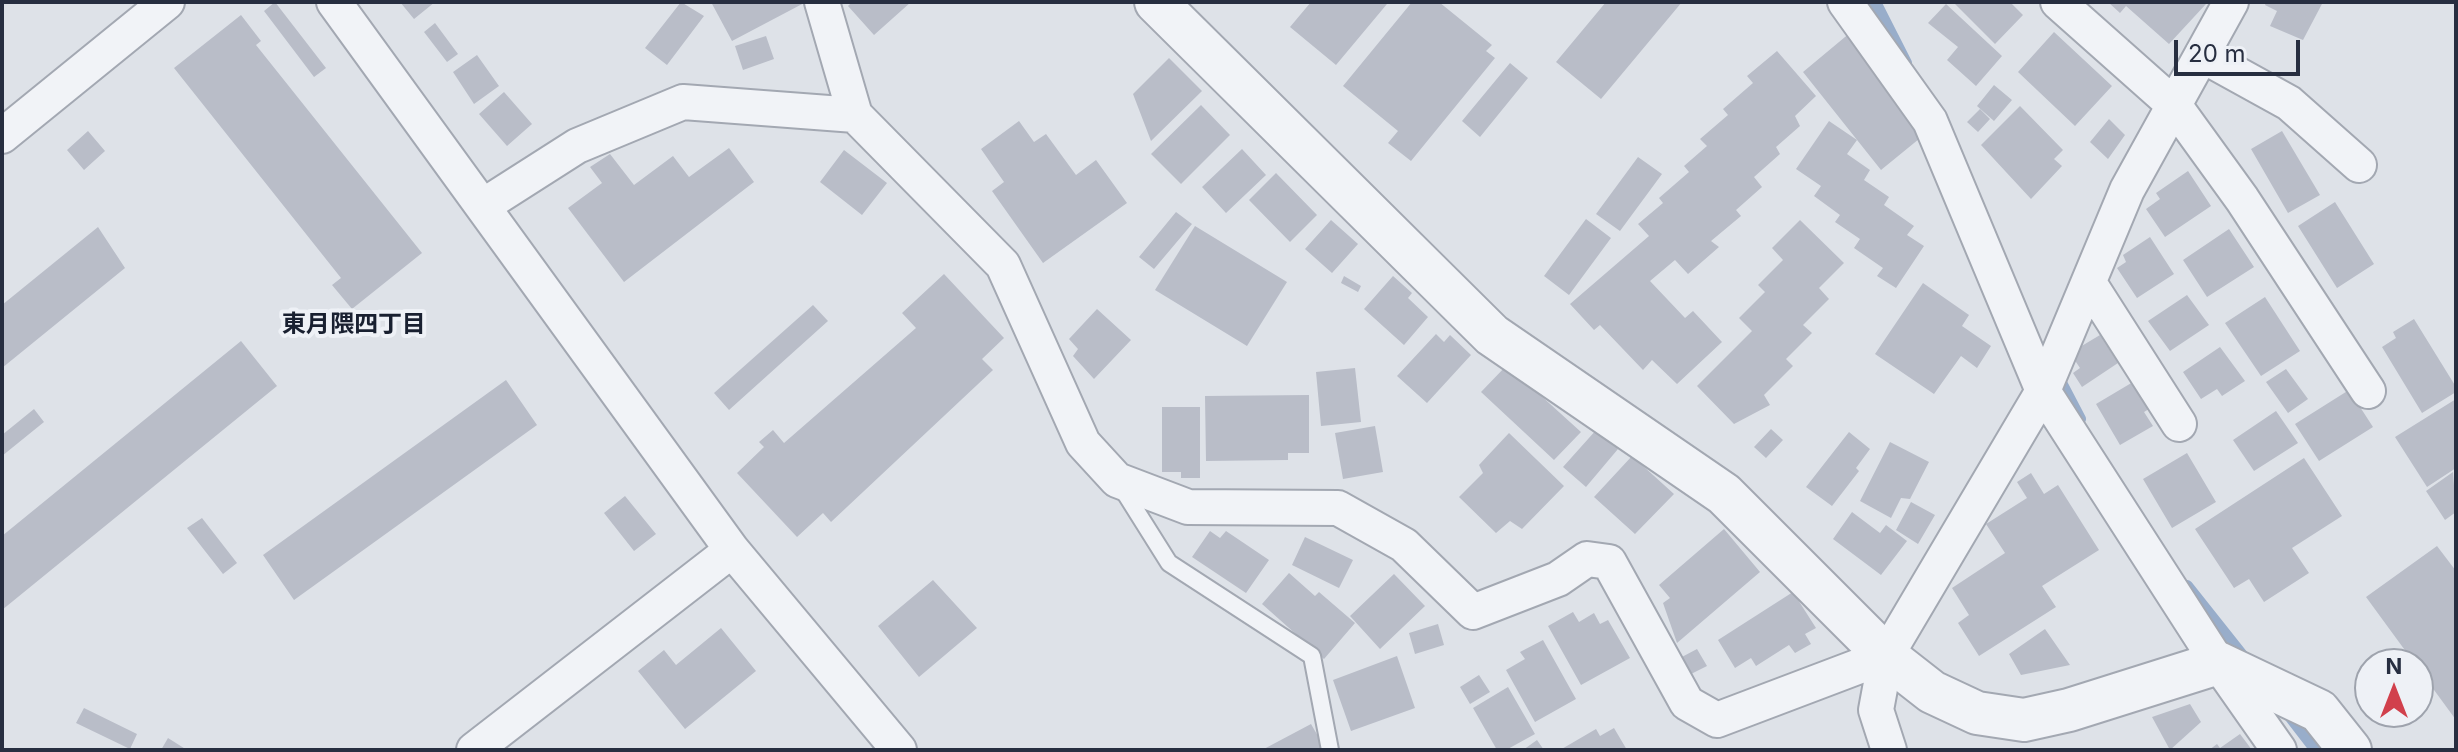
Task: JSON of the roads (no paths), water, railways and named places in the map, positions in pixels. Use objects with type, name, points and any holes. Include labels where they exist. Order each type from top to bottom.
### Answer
[{"type":"street","points":[[2,136],[167,2]]},
{"type":"street","points":[[334,2],[732,550],[899,750]]},
{"type":"street","points":[[822,2],[855,115],[1003,265],[1083,443],[1117,480],[1188,507],[1338,508],[1404,545],[1473,612],[1558,579],[1587,559],[1609,562],[1687,703],[1717,720],[1886,656]]},
{"type":"street","points":[[1156,2],[1492,335],[1724,494],[1886,656],[1932,692],[1977,713],[2024,720],[2069,710],[2218,663],[2319,711],[2350,750]]},
{"type":"street","points":[[1845,2],[1930,121],[2043,391],[2218,663],[2279,750]]},
{"type":"street","points":[[2058,2],[2174,105],[2242,199],[2368,391]]},
{"type":"street","points":[[1889,750],[1876,710],[1886,656],[2043,391],[2127,190],[2231,2]]},
{"type":"street","points":[[2202,55],[2289,103],[2359,165]]},
{"type":"street","points":[[483,206],[577,146],[683,102],[855,115]]},
{"type":"street","points":[[2089,283],[2179,424]]},
{"type":"street","points":[[474,750],[732,550]]},
{"type":"lane","points":[[1117,480],[1169,563],[1312,656],[1330,750]]},
{"type":"waterway","points":[[1875,2],[1906,63]]},
{"type":"waterway","points":[[2057,375],[2080,419]]},
{"type":"waterway","points":[[2187,586],[2245,659]]},
{"type":"waterway","points":[[2286,711],[2316,750]]},
{"type":"district","name":"東月隈四丁目","points":[[354,325]]}]
